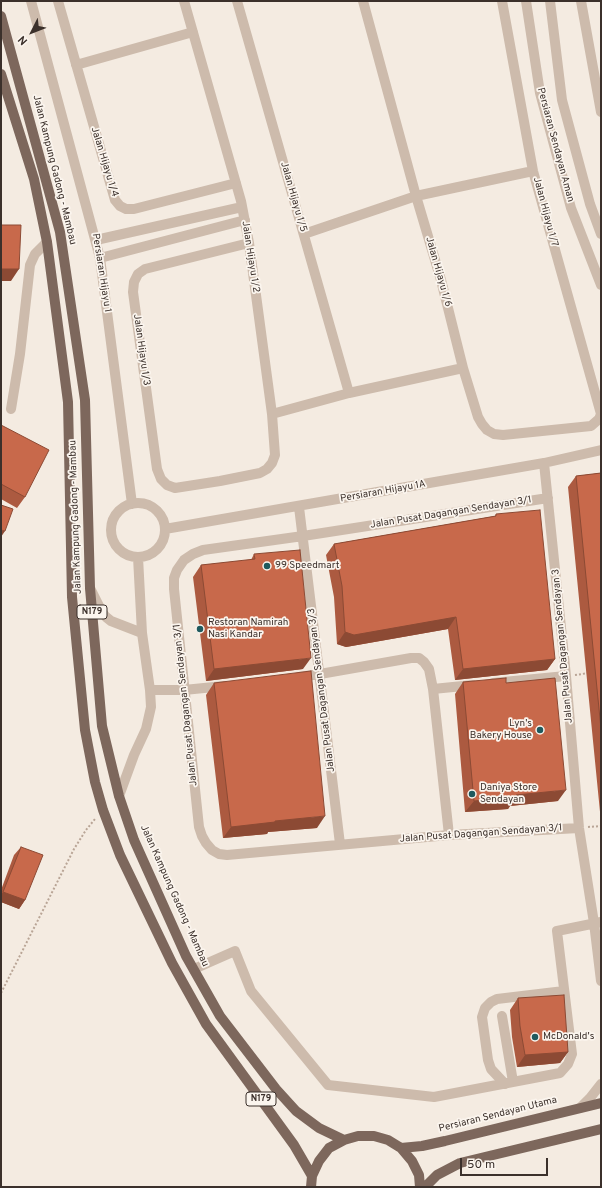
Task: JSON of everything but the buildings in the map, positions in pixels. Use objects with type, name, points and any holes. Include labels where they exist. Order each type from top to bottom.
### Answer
[{"type":"main road","name":"Jalan Kampung Gadong - Mambau","points":[[1,16],[60,232],[85,400],[90,588],[102,726],[119,796],[134,840],[186,956],[220,1016],[276,1089],[296,1111],[319,1128],[344,1140]]},
{"type":"main road","name":"Jalan Kampung Gadong - Mambau","points":[[1,74],[34,180],[47,242],[68,402],[72,597],[84,722],[95,782],[103,810],[120,855],[165,949],[206,1024],[294,1145],[312,1176]]},
{"type":"main road","name":"Persiaran Sendayan Utama","points":[[401,1148],[429,1144],[601,1103]]},
{"type":"main road","points":[[425,1187],[437,1175],[460,1163],[601,1129]]},
{"type":"main road","points":[[311,1187],[312,1176],[318,1161],[329,1148],[344,1140],[358,1136],[374,1136],[388,1140],[401,1148],[412,1161],[419,1175],[420,1187]]},
{"type":"street","name":"Persiaran Hijayu 1","points":[[31,1],[100,258],[132,504]]},
{"type":"street","name":"Jalan Hijayu 1/4","points":[[58,1],[112,193],[120,206],[126,209],[134,209],[236,184]]},
{"type":"street","name":"Jalan Hijayu 1/2","points":[[184,1],[245,220],[272,414],[275,455],[272,463],[267,469],[260,473],[220,481]]},
{"type":"street","name":"Jalan Hijayu 1/5","points":[[237,1],[349,393]]},
{"type":"street","name":"Jalan Hijayu 1/6","points":[[363,1],[416,196],[441,280],[463,368],[478,417],[487,430],[494,434],[503,435],[590,426],[598,419]]},
{"type":"street","name":"Jalan Hijayu 1/7","points":[[502,1],[533,171],[601,414],[598,419]]},
{"type":"street","name":"Persiaran Sendayan Aman","points":[[526,1],[540,93],[571,208],[601,285]]},
{"type":"street","name":"Persiaran Sendayan Aman","points":[[550,1],[562,100],[590,204],[601,234]]},
{"type":"street","points":[[581,1],[601,112]]},
{"type":"street","points":[[76,65],[193,32]]},
{"type":"street","points":[[304,234],[416,196],[533,171]]},
{"type":"street","points":[[96,240],[242,207]]},
{"type":"street","points":[[100,258],[245,220]]},
{"type":"street","points":[[11,409],[20,354],[30,265],[35,254],[47,242]]},
{"type":"street","name":"Jalan Hijayu 1/3","points":[[220,481],[175,488],[166,485],[161,480],[157,469],[133,292],[134,282],[138,274],[145,269],[249,243]]},
{"type":"street","points":[[272,414],[349,393],[463,368]]},
{"type":"street","name":"Persiaran Hijayu 1A","points":[[165,529],[544,463],[601,450]]},
{"type":"street","name":"Jalan Pusat Dagangan Sendayan 3","points":[[544,463],[566,676],[579,828],[598,922],[601,981]]},
{"type":"street","name":"Jalan Pusat Dagangan Sendayan 3/1","points":[[548,498],[304,536],[203,550],[184,560],[177,570],[174,578],[174,589],[199,827],[202,836],[212,850],[219,854],[227,855],[449,835],[579,828]]},
{"type":"street","points":[[132,504],[150,506],[158,512],[163,520],[165,529],[164,538],[160,546],[154,552],[146,556],[129,556],[121,552],[112,538],[112,520],[124,507],[132,504]]},
{"type":"street","name":"Jalan Pusat Dagangan Sendayan 3/3","points":[[299,506],[304,536],[340,844]]},
{"type":"street","points":[[119,796],[134,754],[146,729],[151,707],[142,633],[138,557]]},
{"type":"street","points":[[90,588],[106,617],[111,621],[142,633]]},
{"type":"street","points":[[290,678],[411,658],[419,658],[424,662],[428,668],[433,689],[449,835]]},
{"type":"street","points":[[433,689],[566,676]]},
{"type":"street","points":[[150,690],[184,690],[237,684]]},
{"type":"street","points":[[194,969],[235,951],[251,991],[328,1085],[434,1097],[560,1073],[568,1064],[572,1054],[557,931],[598,922]]},
{"type":"street","points":[[509,1083],[490,1069],[482,1017],[485,1008],[497,999],[564,991]]},
{"type":"street","points":[[502,1016],[509,1083]]},
{"type":"street","points":[[580,1108],[601,1084]]},
{"type":"path","points":[[566,676],[594,673]]},
{"type":"path","points":[[1,993],[74,849],[86,830],[103,810]]},
{"type":"place","name":"99 Speedmart","points":[[267,566]]},
{"type":"place","name":"Restoran Namirah Nasi Kandar","points":[[200,629]]},
{"type":"place","name":"Lyn's Bakery House","points":[[540,730]]},
{"type":"place","name":"Daniya Store Sendayan","points":[[472,794]]},
{"type":"place","name":"McDonald's","points":[[535,1037]]}]
